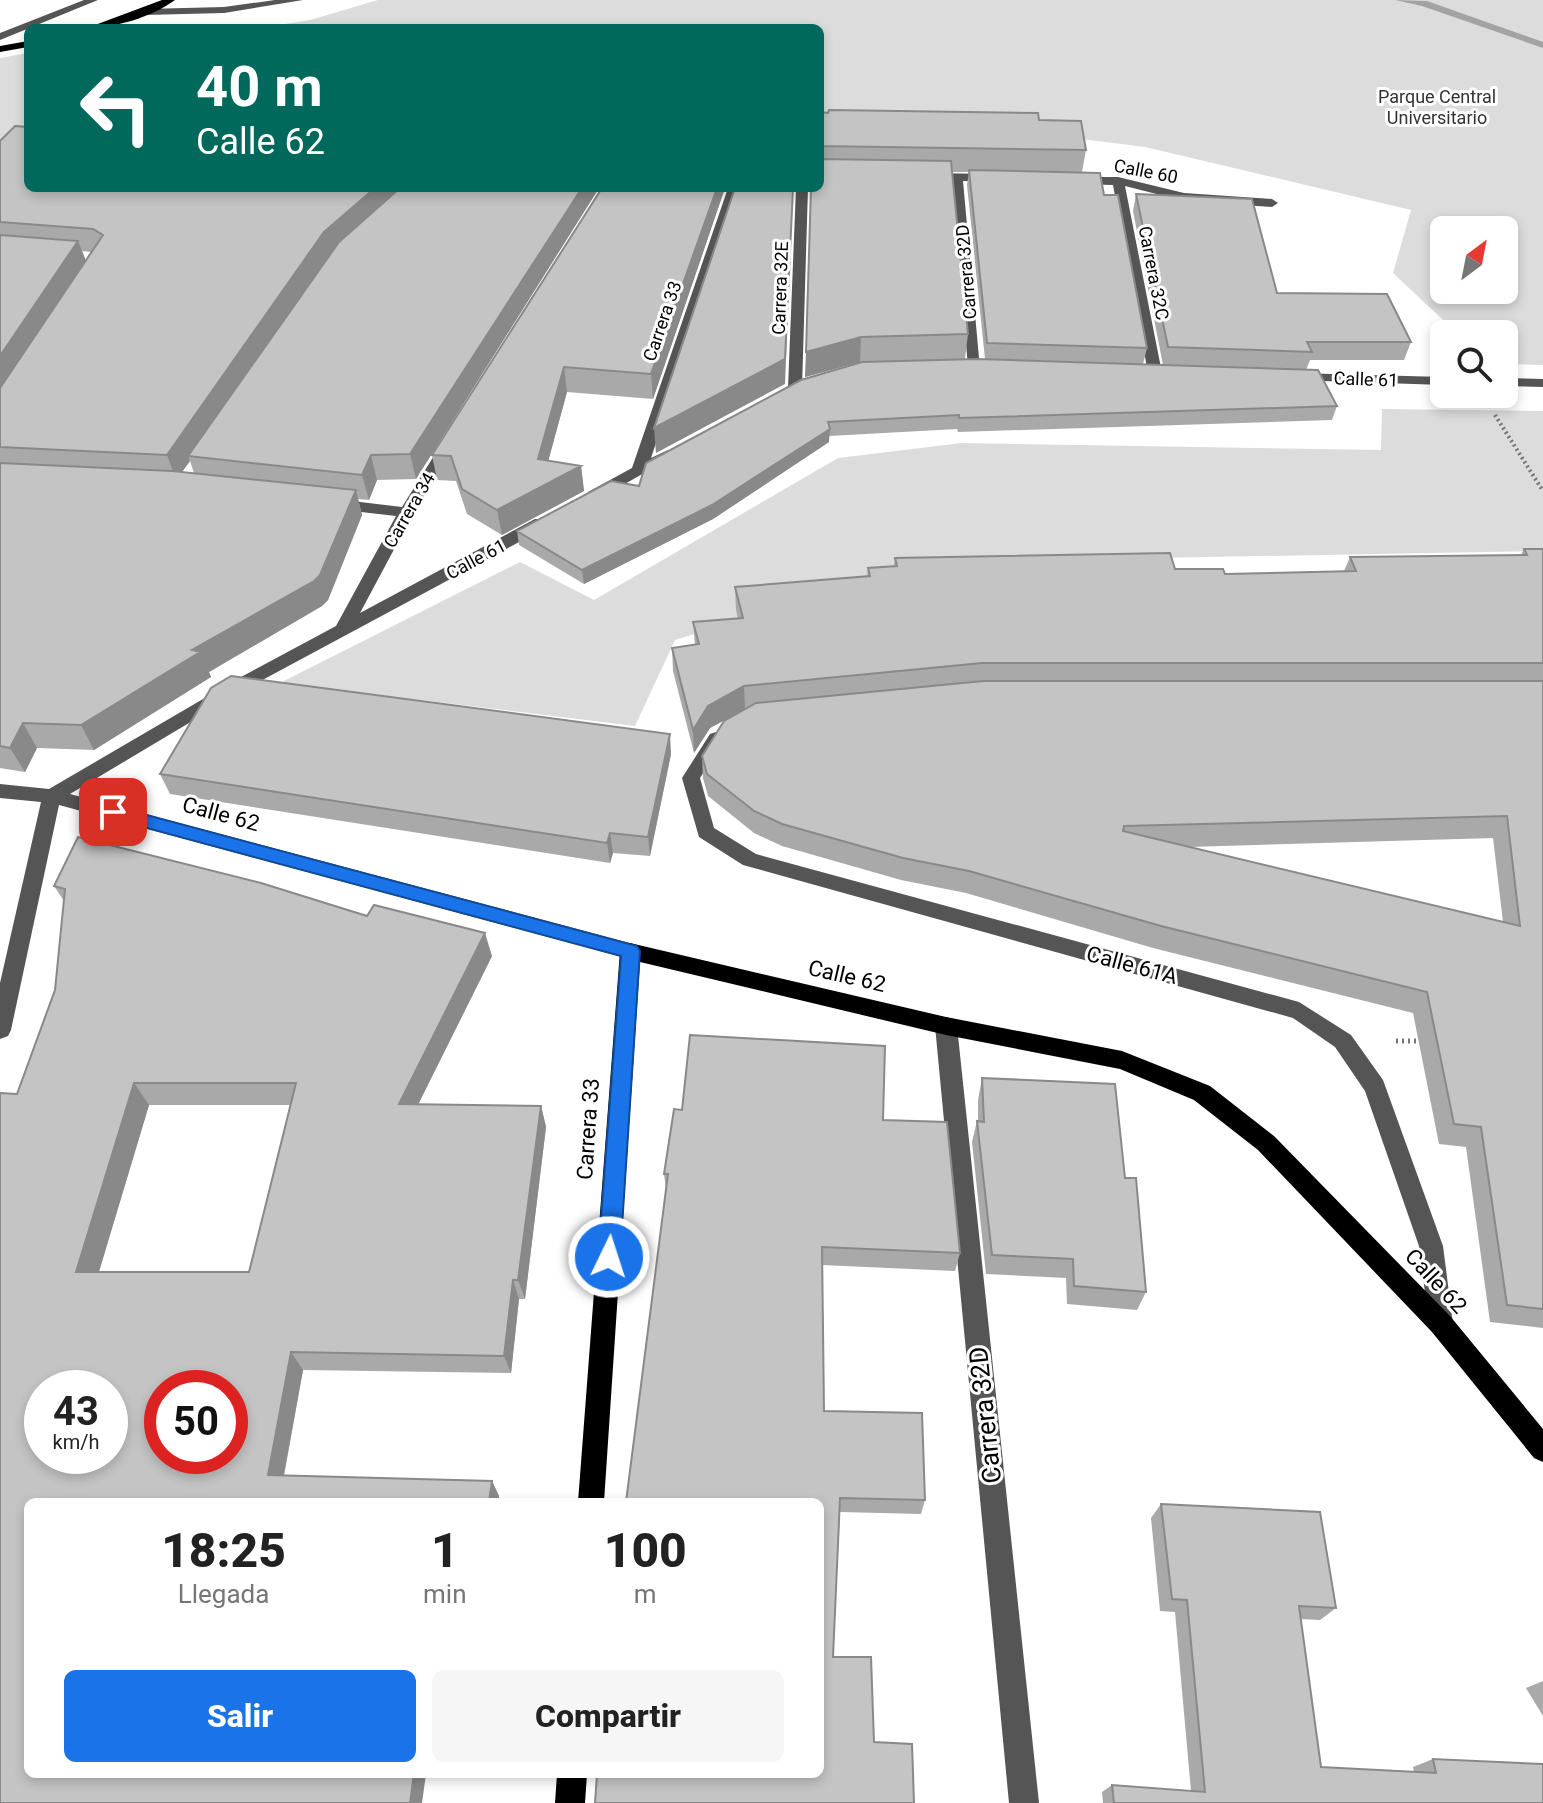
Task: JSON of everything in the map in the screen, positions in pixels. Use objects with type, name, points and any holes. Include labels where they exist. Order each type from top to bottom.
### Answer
[{"type":"main road","points":[[105,24],[145,12],[170,0]]},
{"type":"main road","points":[[0,49],[24,45]]},
{"type":"main road","name":"Calle 62","points":[[630,951],[946,1026],[1122,1060],[1202,1093],[1266,1143],[1441,1324],[1543,1449]]},
{"type":"main road","name":"Carrera 33","points":[[591,1498],[630,951]]},
{"type":"main road","points":[[570,1803],[572,1778]]},
{"type":"street","points":[[33,24],[93,0]]},
{"type":"street","points":[[145,12],[224,10],[298,0]]},
{"type":"street","points":[[0,37],[24,27]]},
{"type":"street","points":[[911,177],[1016,179]]},
{"type":"street","name":"Carrera 32D","points":[[957,177],[976,366]]},
{"type":"street","name":"Calle 60","points":[[1059,179],[1118,181],[1184,197],[1272,203]]},
{"type":"street","name":"Carrera 32C","points":[[1118,181],[1155,373]]},
{"type":"street","name":"Carrera 33","points":[[639,471],[733,192]]},
{"type":"street","name":"Carrera 32E","points":[[795,389],[802,192]]},
{"type":"street","name":"Calle 61","points":[[1277,376],[1430,381]]},
{"type":"street","points":[[1518,382],[1543,383]]},
{"type":"street","name":"Carrera 34","points":[[341,632],[406,512],[456,431]]},
{"type":"street","points":[[584,500],[678,450]]},
{"type":"street","points":[[316,502],[406,512]]},
{"type":"street","name":"Calle 61","points":[[52,796],[245,682],[557,515]]},
{"type":"street","name":"Calle 61A","points":[[728,730],[717,736],[691,778],[706,832],[750,860],[1299,1011],[1343,1041],[1375,1087],[1421,1217],[1431,1246],[1441,1324]]},
{"type":"street","name":"Calle 62","points":[[0,791],[52,796],[630,951]]},
{"type":"street","points":[[0,1030],[52,796]]},
{"type":"street","name":"Carrera 32D","points":[[946,1026],[1024,1803]]},
{"type":"path","points":[[1491,408],[1543,491]]},
{"type":"path","points":[[1343,1041],[1435,1041]]},
{"type":"green space","name":"Parque Central Universitario","points":[[378,0],[1543,0],[1543,365],[1518,364],[1518,320],[1443,320],[1393,273],[1411,210],[1145,147],[1011,130],[824,120],[824,24],[285,24]]},
{"type":"green space","points":[[24,54],[24,144],[0,148],[0,58]]},
{"type":"green space","points":[[1382,409],[1543,411],[1543,551],[930,562],[675,640],[635,726],[280,683],[520,562],[594,600],[838,458],[962,443],[1381,450]]},
{"type":"building","points":[[829,110],[1038,113],[1039,120],[1081,121],[1086,150],[824,146],[824,112]]},
{"type":"building","points":[[15,126],[24,127],[24,192],[370,192],[324,232],[167,455],[0,447],[0,388],[103,235],[93,229],[0,222],[0,141]]},
{"type":"building","points":[[824,159],[951,161],[968,334],[861,337],[806,352],[811,192],[824,192]]},
{"type":"building","points":[[969,170],[1100,173],[1104,195],[1118,195],[1147,348],[987,343]]},
{"type":"building","points":[[395,192],[579,192],[410,454],[371,455],[362,475],[188,456],[339,242]]},
{"type":"building","points":[[599,192],[716,192],[651,374],[564,367],[538,459],[581,466],[497,510],[462,489],[451,456],[432,455]]},
{"type":"building","points":[[734,192],[793,192],[785,359],[654,428]]},
{"type":"building","points":[[1136,194],[1252,199],[1277,293],[1387,294],[1411,342],[1307,342],[1312,352],[1168,347]]},
{"type":"building","points":[[0,235],[78,241],[0,356]]},
{"type":"building","points":[[977,359],[1318,370],[1337,406],[959,418],[959,415],[828,422],[830,429],[712,505],[582,570],[517,531],[611,481],[639,486],[646,463],[801,380],[862,362]]},
{"type":"building","points":[[0,463],[172,471],[356,490],[320,575],[314,581],[192,650],[200,652],[81,725],[23,723],[10,748],[0,746]]},
{"type":"building","points":[[1524,549],[1543,549],[1543,663],[982,663],[744,686],[708,706],[693,730],[672,648],[699,644],[693,622],[743,618],[735,587],[870,576],[868,568],[897,566],[895,558],[1170,553],[1175,569],[1223,569],[1225,574],[1356,571],[1350,557],[1527,555]]},
{"type":"building","points":[[231,676],[670,734],[648,837],[610,833],[607,843],[160,774],[211,688]]},
{"type":"building","points":[[983,681],[1543,681],[1543,1309],[1507,1305],[1481,1127],[1454,1124],[1427,992],[1161,926],[969,871],[903,858],[782,824],[754,811],[707,774],[702,756],[724,721],[756,703]],"holes":[[[1507,816],[1520,926],[1123,831],[1124,826]]]},
{"type":"building","points":[[78,837],[261,883],[367,916],[374,905],[485,933],[399,1104],[541,1106],[518,1280],[513,1280],[504,1356],[291,1352],[268,1475],[492,1481],[490,1498],[24,1498],[24,1778],[413,1778],[410,1803],[0,1803],[0,1093],[17,1094],[55,990],[65,889],[54,886]],"holes":[[[134,1083],[296,1083],[249,1272],[76,1272]]]},
{"type":"building","points":[[690,1035],[885,1046],[883,1120],[947,1122],[960,1253],[822,1247],[824,1411],[922,1413],[925,1500],[840,1498],[833,1657],[871,1657],[874,1742],[912,1744],[914,1803],[595,1803],[597,1778],[824,1778],[824,1498],[627,1498],[668,1174],[664,1174],[674,1109],[682,1110]]},
{"type":"building","points":[[982,1078],[1115,1084],[1125,1178],[1136,1178],[1146,1292],[1074,1286],[1073,1259],[992,1255],[977,1121],[984,1122]]},
{"type":"building","points":[[1161,1504],[1320,1512],[1336,1608],[1299,1606],[1321,1767],[1436,1773],[1433,1759],[1543,1764],[1543,1803],[1114,1803],[1112,1785],[1205,1792],[1187,1600],[1172,1599]]},
{"type":"waterway","points":[[1400,0],[1424,3],[1543,45]]},
{"type":"route","points":[[113,812],[630,951],[609,1257]]}]
